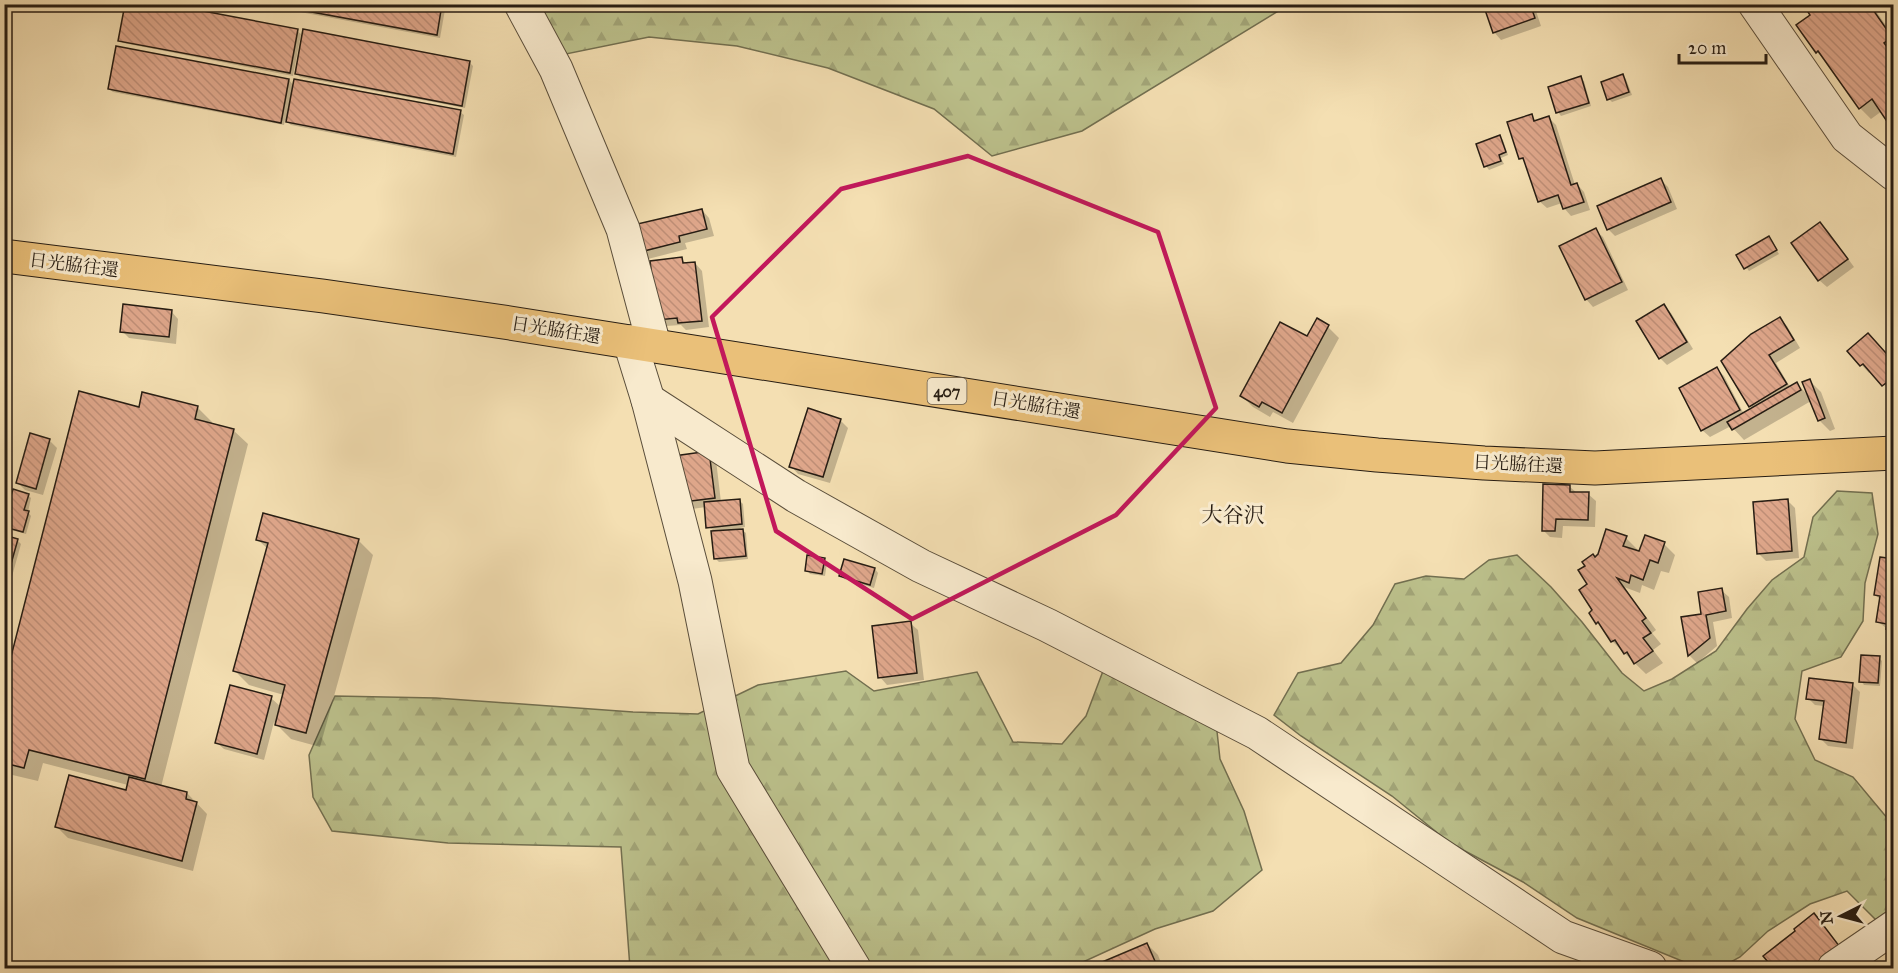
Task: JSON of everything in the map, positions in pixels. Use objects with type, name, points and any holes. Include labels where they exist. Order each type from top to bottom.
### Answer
[{"type":"highway","name":"日光脇往還","points":[[4,256],[323,296],[510,323],[1084,412],[1287,446],[1484,463],[1595,468],[1893,453]]},
{"type":"street","points":[[521,4],[556,69],[623,229],[642,344],[648,400],[695,581],[733,769],[855,969]]},
{"type":"street","points":[[1755,4],[1847,137],[1893,174]]},
{"type":"street","points":[[648,400],[796,496],[921,566],[1047,625],[1257,733],[1566,953],[1650,969]]},
{"type":"street","points":[[1834,969],[1893,927]]},
{"type":"highlighted area","points":[[968,156],[1158,232],[1216,408],[1116,515],[912,619],[776,531],[712,317],[841,189]]},
{"type":"green space","points":[[537,5],[1288,5],[1082,131],[992,156],[934,109],[828,68],[737,46],[649,37],[566,54]]},
{"type":"green space","points":[[1837,491],[1872,493],[1878,534],[1865,583],[1863,621],[1841,657],[1802,671],[1795,719],[1815,760],[1853,777],[1893,825],[1893,910],[1878,922],[1847,891],[1810,904],[1768,931],[1740,957],[1720,968],[1699,968],[1577,918],[1523,882],[1450,843],[1392,796],[1301,736],[1274,715],[1298,673],[1341,663],[1373,625],[1395,584],[1426,576],[1464,579],[1489,560],[1517,555],[1551,587],[1622,673],[1644,691],[1672,679],[1716,651],[1772,580],[1804,557],[1813,517]]},
{"type":"green space","points":[[846,671],[874,691],[977,672],[1013,742],[1062,744],[1086,716],[1103,671],[1216,722],[1220,759],[1244,811],[1262,870],[1213,911],[1155,929],[1070,968],[630,968],[621,847],[448,843],[332,831],[313,797],[309,755],[335,696],[436,698],[633,712],[698,714],[758,685]]},
{"type":"building","points":[[125,4],[166,4],[298,29],[290,73],[118,41]]},
{"type":"building","points":[[268,4],[442,4],[437,35]]},
{"type":"building","points":[[1483,4],[1530,4],[1535,18],[1493,33]]},
{"type":"building","points":[[1803,4],[1869,4],[1892,37],[1884,43],[1894,56],[1894,123],[1890,126],[1872,99],[1859,109],[1818,51],[1816,53],[1796,25],[1810,15]]},
{"type":"building","points":[[303,29],[470,61],[462,106],[295,74]]},
{"type":"building","points":[[116,46],[289,79],[281,123],[108,89]]},
{"type":"building","points":[[1623,74],[1629,92],[1607,100],[1601,82]]},
{"type":"building","points":[[1581,76],[1589,103],[1556,113],[1548,87]]},
{"type":"building","points":[[294,79],[461,110],[453,154],[286,122]]},
{"type":"building","points":[[1532,114],[1534,121],[1549,116],[1571,185],[1577,183],[1584,202],[1563,209],[1558,195],[1538,202],[1523,158],[1519,159],[1507,122]]},
{"type":"building","points":[[1500,135],[1506,152],[1499,155],[1501,161],[1484,167],[1476,144]]},
{"type":"building","points":[[1661,178],[1671,202],[1607,230],[1597,206]]},
{"type":"building","points":[[702,209],[707,229],[679,236],[680,242],[640,252],[633,225]]},
{"type":"building","points":[[1820,222],[1848,259],[1818,281],[1791,243]]},
{"type":"building","points":[[1596,228],[1622,282],[1585,300],[1559,246]]},
{"type":"building","points":[[1769,236],[1777,250],[1744,269],[1736,255]]},
{"type":"building","points":[[682,257],[683,263],[695,262],[702,321],[678,323],[677,318],[657,320],[650,261]]},
{"type":"building","points":[[123,304],[172,310],[169,337],[120,332]]},
{"type":"building","points":[[1664,304],[1687,342],[1659,359],[1636,321]]},
{"type":"building","points":[[1780,317],[1794,340],[1769,355],[1787,384],[1749,407],[1721,361],[1751,334]]},
{"type":"building","points":[[1317,318],[1329,325],[1282,413],[1262,402],[1259,407],[1240,396],[1280,322],[1307,336]]},
{"type":"building","points":[[1868,333],[1894,362],[1894,377],[1882,386],[1863,364],[1860,366],[1847,351]]},
{"type":"building","points":[[1717,367],[1740,410],[1701,431],[1679,388]]},
{"type":"building","points":[[1810,379],[1825,418],[1818,421],[1802,382]]},
{"type":"building","points":[[1797,382],[1801,390],[1732,430],[1727,422]]},
{"type":"building","points":[[79,391],[139,407],[142,392],[198,406],[195,419],[234,429],[145,779],[29,750],[24,768],[4,763],[4,684]]},
{"type":"building","points":[[808,408],[841,419],[823,477],[789,467]]},
{"type":"building","points":[[30,433],[50,439],[36,489],[16,483]]},
{"type":"building","points":[[709,451],[715,498],[683,502],[674,456]]},
{"type":"building","points":[[1543,484],[1570,485],[1570,492],[1589,492],[1588,520],[1556,519],[1555,531],[1542,531]]},
{"type":"building","points":[[13,489],[29,494],[24,510],[29,511],[23,532],[4,527]]},
{"type":"building","points":[[740,499],[742,524],[706,528],[704,502]]},
{"type":"building","points":[[1788,499],[1792,551],[1757,554],[1753,502]]},
{"type":"building","points":[[263,513],[359,539],[306,733],[275,725],[285,685],[233,671],[268,543],[256,540]]},
{"type":"building","points":[[743,529],[746,556],[714,559],[711,531]]},
{"type":"building","points":[[1606,529],[1627,536],[1623,546],[1639,551],[1645,535],[1665,542],[1658,563],[1650,560],[1643,580],[1631,575],[1629,583],[1617,578],[1646,618],[1642,621],[1651,633],[1643,638],[1653,651],[1634,664],[1627,652],[1624,654],[1615,640],[1611,642],[1598,622],[1596,624],[1589,613],[1592,610],[1579,590],[1587,584],[1578,570],[1585,566],[1582,562],[1593,554],[1595,557],[1598,554]]},
{"type":"building","points":[[4,535],[18,539],[4,589]]},
{"type":"building","points":[[807,555],[825,558],[822,574],[805,571]]},
{"type":"building","points":[[1880,557],[1894,559],[1894,630],[1886,629],[1887,624],[1876,622],[1880,596],[1874,595]]},
{"type":"building","points":[[844,559],[875,568],[870,585],[839,576]]},
{"type":"building","points":[[1722,588],[1726,611],[1706,615],[1710,638],[1688,656],[1681,617],[1701,614],[1698,592]]},
{"type":"building","points":[[911,621],[917,673],[878,678],[872,626]]},
{"type":"building","points":[[1861,655],[1880,656],[1878,683],[1859,682]]},
{"type":"building","points":[[1890,658],[1894,658],[1894,686],[1887,686]]},
{"type":"building","points":[[1809,678],[1853,683],[1846,743],[1819,739],[1824,701],[1806,699]]},
{"type":"building","points":[[230,685],[272,696],[257,754],[215,743]]},
{"type":"building","points":[[69,775],[126,790],[129,777],[187,792],[186,799],[197,802],[182,861],[55,827]]},
{"type":"building","points":[[1814,913],[1843,951],[1820,968],[1773,968],[1763,956]]},
{"type":"building","points":[[1147,943],[1158,968],[1088,968]]},
{"type":"district","name":"大谷沢","points":[[1233,515]]}]
